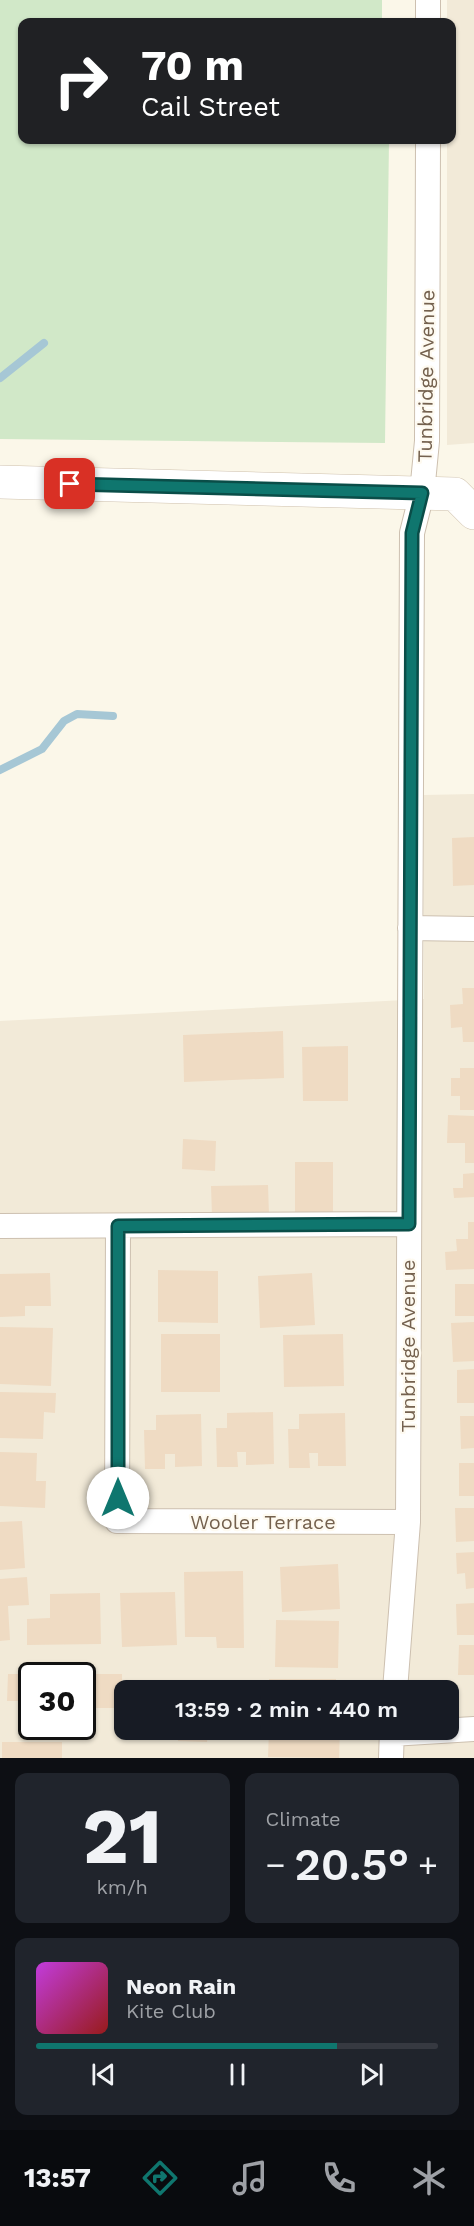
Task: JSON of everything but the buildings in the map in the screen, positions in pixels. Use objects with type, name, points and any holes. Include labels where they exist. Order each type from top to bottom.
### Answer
[{"type":"main road","points":[[0,482],[468,495]]},
{"type":"street","points":[[428,0],[428,18]]},
{"type":"street","name":"Tunbridge Avenue","points":[[396,1680],[408,1522],[412,533],[422,493],[427,441],[428,144]]},
{"type":"street","points":[[410,928],[474,929]]},
{"type":"street","points":[[0,1226],[409,1224]]},
{"type":"street","name":"Wooler Terrace","points":[[118,1226],[117,1521],[408,1522]]},
{"type":"street","points":[[459,1730],[474,1729]]},
{"type":"street","points":[[391,1758],[392,1740]]},
{"type":"shaded area","points":[[447,0],[474,0],[474,443],[447,445],[447,144],[456,144],[456,18],[447,18]]},
{"type":"shaded area","points":[[474,794],[474,1758],[0,1758],[0,1021],[424,999],[424,795]]},
{"type":"green space","points":[[0,0],[382,0],[382,18],[18,18],[18,144],[389,144],[385,443],[0,439]]},
{"type":"waterway","points":[[0,378],[44,343]]},
{"type":"waterway","points":[[0,770],[42,749],[64,721],[77,714],[113,716]]},
{"type":"route","points":[[70,484],[422,493],[412,533],[409,1224],[118,1226],[118,1498]]}]
